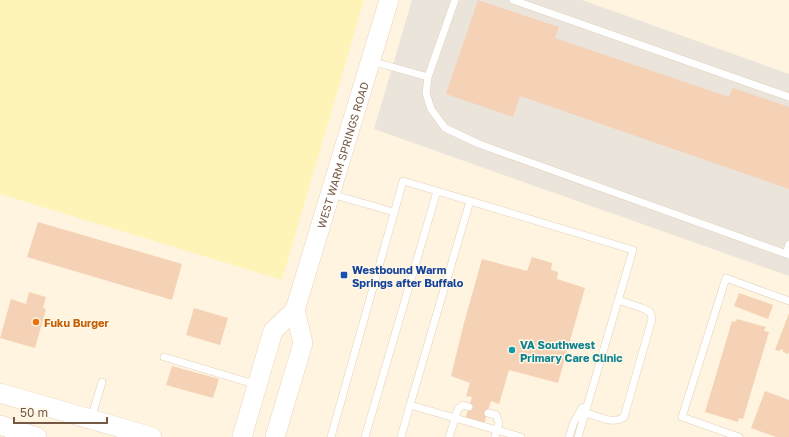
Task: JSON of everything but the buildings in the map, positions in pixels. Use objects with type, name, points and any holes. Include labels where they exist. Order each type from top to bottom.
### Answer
[{"type":"main road","name":"WEST WARM SPRINGS ROAD","points":[[242,437],[273,331],[295,310],[332,194],[390,0]]},
{"type":"main road","points":[[275,437],[303,343],[295,310]]},
{"type":"main road","points":[[0,393],[152,437]]},
{"type":"main road","points":[[0,406],[23,412],[38,403]]},
{"type":"main road","points":[[0,425],[37,437]]},
{"type":"lane","points":[[455,0],[428,77],[426,93],[431,109],[445,128],[479,144],[787,254],[789,244]]},
{"type":"lane","points":[[513,0],[789,97]]},
{"type":"lane","points":[[371,61],[428,77]]},
{"type":"lane","points":[[330,437],[403,181],[633,250],[578,437]]},
{"type":"lane","points":[[365,437],[437,191]]},
{"type":"lane","points":[[332,194],[394,212]]},
{"type":"lane","points":[[401,437],[470,201]]},
{"type":"lane","points":[[739,437],[682,417],[726,278],[789,301]]},
{"type":"lane","points":[[569,437],[574,422],[582,408],[610,420],[619,421],[624,418],[652,319],[650,312],[618,300]]},
{"type":"lane","points":[[164,358],[257,385]]},
{"type":"lane","points":[[91,419],[102,382]]},
{"type":"lane","points":[[410,405],[455,418],[496,434],[521,437]]},
{"type":"lane","points":[[449,437],[458,409],[463,405],[469,407]]},
{"type":"lane","points":[[488,413],[496,415],[499,423],[496,434]]},
{"type":"shaded area","points":[[412,0],[582,0],[789,74],[789,276],[374,129]]},
{"type":"sand","points":[[0,0],[364,0],[282,280],[0,194]]},
{"type":"place","name":"Westbound Warm Springs after Buffalo","points":[[344,275]]},
{"type":"place","name":"Fuku Burger","points":[[36,322]]},
{"type":"place","name":"VA Southwest Primary Care Clinic","points":[[512,350]]}]
